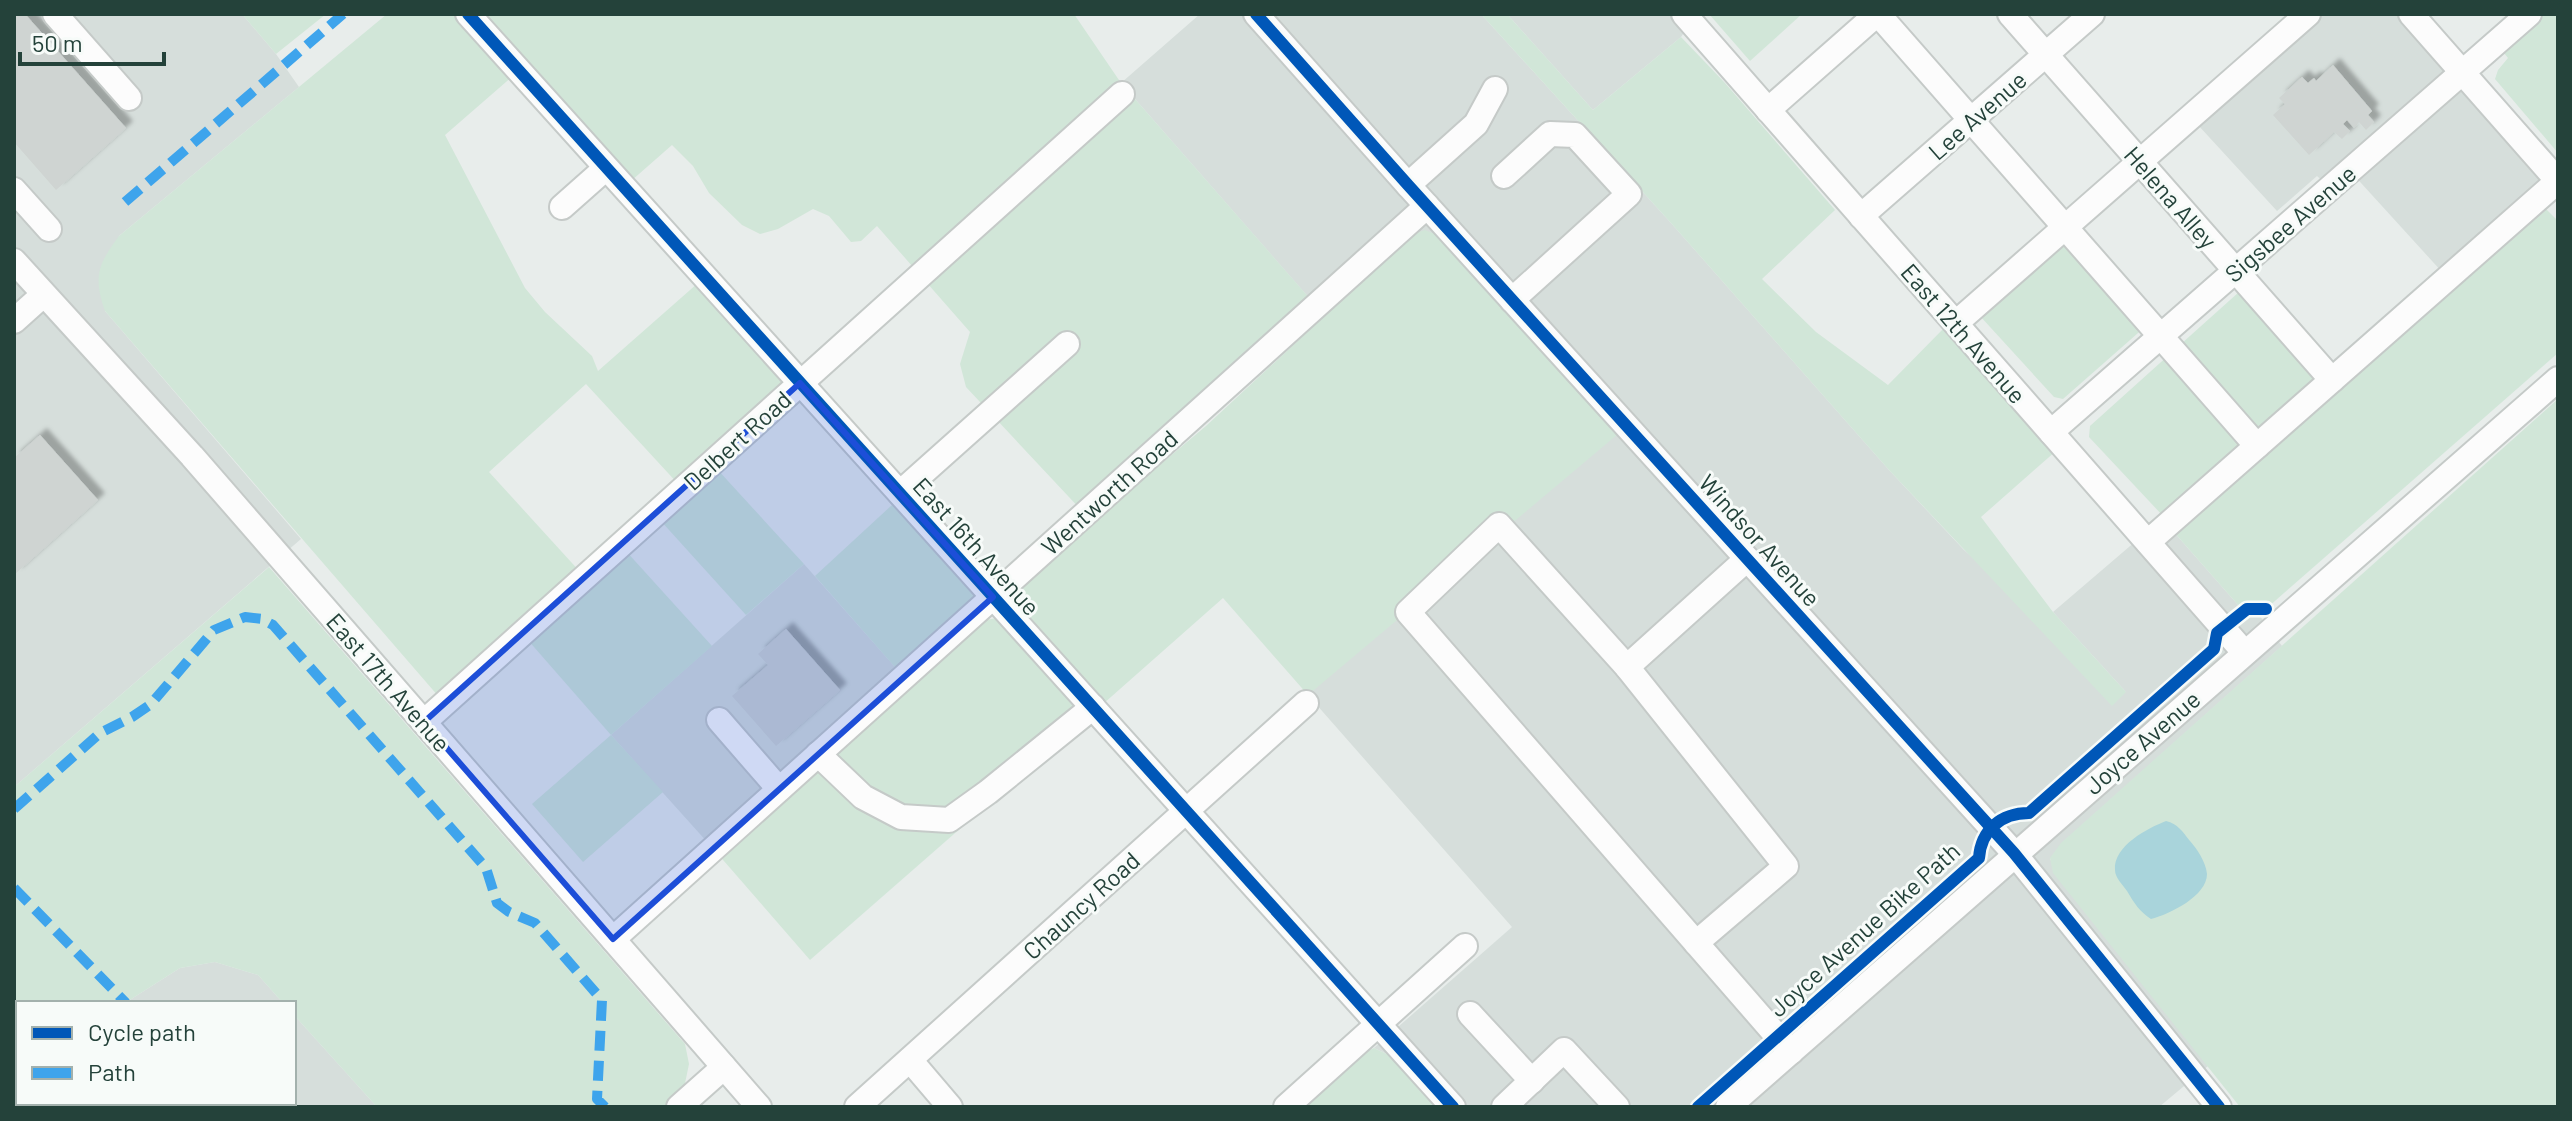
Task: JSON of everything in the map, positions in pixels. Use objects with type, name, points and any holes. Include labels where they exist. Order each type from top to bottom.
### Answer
[{"type":"street","points":[[55,14],[129,98]]},
{"type":"street","name":"East 16th Avenue","points":[[468,14],[1453,1107]]},
{"type":"street","name":"Windsor Avenue","points":[[1256,14],[2014,853],[2219,1107]]},
{"type":"street","name":"East 12th Avenue","points":[[1684,14],[2244,652]]},
{"type":"street","points":[[1768,110],[1878,14],[2257,446]]},
{"type":"street","name":"Helena Alley","points":[[2010,14],[2332,380]]},
{"type":"street","name":"Lee Avenue","points":[[1861,216],[2092,14]]},
{"type":"street","points":[[1956,323],[2308,14]]},
{"type":"street","points":[[2148,542],[2558,181],[2411,14]]},
{"type":"street","name":"Sigsbee Avenue","points":[[2051,432],[2529,14]]},
{"type":"street","points":[[1408,185],[1476,124],[1495,89]]},
{"type":"street","name":"Delbert Road","points":[[424,722],[1122,94]]},
{"type":"street","points":[[1504,176],[1550,134],[1575,135],[1629,194],[1512,300]]},
{"type":"street","points":[[562,207],[606,168]]},
{"type":"street","points":[[14,190],[49,229]]},
{"type":"street","name":"Wentworth Road","points":[[613,939],[1427,206]]},
{"type":"street","name":"East 17th Avenue","points":[[14,261],[192,456],[759,1107]]},
{"type":"street","points":[[14,321],[43,295]]},
{"type":"street","points":[[900,493],[1067,344]]},
{"type":"street","name":"Joyce Avenue","points":[[1728,1107],[2558,379]]},
{"type":"street","points":[[1696,943],[1786,866],[1627,667],[1499,525],[1408,612],[1696,943],[1791,1052]]},
{"type":"street","points":[[1627,667],[1747,559]]},
{"type":"street","name":"Chauncy Road","points":[[857,1107],[1306,703]]},
{"type":"street","points":[[818,754],[863,797],[901,817],[949,820],[1093,707]]},
{"type":"street","points":[[719,720],[779,789]]},
{"type":"street","points":[[1286,1107],[1465,946]]},
{"type":"street","points":[[1470,1014],[1532,1081]]},
{"type":"street","points":[[1504,1107],[1564,1050],[1617,1107]]},
{"type":"street","points":[[910,1060],[950,1107]]},
{"type":"street","points":[[679,1107],[724,1067]]},
{"type":"highlighted area","points":[[800,383],[993,597],[613,939],[424,722]]},
{"type":"shaded area","points":[[14,14],[242,14],[299,87],[119,236],[105,311],[301,539],[14,787]]},
{"type":"shaded area","points":[[1200,14],[1481,14],[1964,550],[2126,692],[2053,612],[2164,517],[2246,614],[2259,615],[2282,646],[2062,843],[2050,859],[2208,1066],[2159,1107],[1440,1107],[1397,1059],[1374,1048],[1512,927],[1308,695],[1413,234],[1324,315],[1121,83]]},
{"type":"shaded area","points":[[1507,14],[1697,14],[1681,37],[1593,110]]},
{"type":"shaded area","points":[[2322,14],[2405,14],[2558,189],[2453,284],[2351,172],[2331,189],[2317,176],[2277,211],[2198,125]]},
{"type":"shaded area","points":[[804,564],[910,684],[717,853],[611,735]]},
{"type":"shaded area","points":[[215,962],[258,975],[281,1001],[128,1001],[180,968]]},
{"type":"shaded area","points":[[296,1017],[377,1107],[14,1107],[16,1100],[16,1105],[296,1105]]},
{"type":"green space","points":[[242,14],[326,14],[276,54]]},
{"type":"green space","points":[[387,14],[456,14],[514,75],[445,135],[525,288],[545,312],[592,356],[598,371],[698,283],[777,373],[781,383],[776,396],[680,486],[586,384],[489,472],[582,574],[439,697],[105,311],[99,289],[102,263],[119,236]]},
{"type":"green space","points":[[474,14],[1074,14],[1121,83],[1312,301],[1083,512],[966,387],[960,364],[970,332],[877,226],[861,241],[851,242],[829,216],[813,209],[778,229],[760,234],[742,225],[709,193],[693,166],[672,145],[631,181]]},
{"type":"green space","points":[[1481,14],[1507,14],[1593,110],[1681,37],[1725,83],[1835,210],[1762,279],[1816,332],[1888,385],[1945,327],[2056,451],[1981,517],[2053,612],[2126,692],[2112,706],[1889,470]]},
{"type":"green space","points":[[1709,14],[1802,14],[1750,61]]},
{"type":"green space","points":[[2543,14],[2558,14],[2558,153],[2495,79],[2508,58],[2504,53]]},
{"type":"green space","points":[[2543,206],[2558,221],[2558,353],[2259,615],[2246,614],[2172,530]]},
{"type":"green space","points":[[1425,230],[1442,237],[1618,434],[1308,695],[1223,598],[1103,704],[1015,604],[1016,592],[1093,521],[1206,426],[1413,234]]},
{"type":"green space","points":[[2067,237],[2146,326],[2063,399],[2054,397],[1980,316]]},
{"type":"green space","points":[[2239,292],[2320,380],[2263,429],[2257,429],[2181,344]]},
{"type":"green space","points":[[2170,354],[2249,442],[2164,517],[2089,437],[2090,426]]},
{"type":"green space","points":[[2558,399],[2558,1107],[2240,1107],[2053,873],[2050,858],[2061,843]]},
{"type":"green space","points":[[717,469],[804,564],[746,615],[660,520]]},
{"type":"green space","points":[[892,505],[902,509],[973,586],[977,600],[901,674],[815,576]]},
{"type":"green space","points":[[625,550],[712,646],[611,735],[527,639]]},
{"type":"green space","points":[[269,567],[685,1044],[689,1064],[683,1093],[667,1107],[377,1107],[296,1017],[296,1001],[281,1001],[258,975],[215,962],[180,968],[128,1001],[16,1001],[14,1102],[14,787]]},
{"type":"green space","points":[[997,618],[1090,715],[810,960],[717,853],[980,621]]},
{"type":"green space","points":[[611,735],[663,792],[583,862],[532,804]]},
{"type":"green space","points":[[1374,1048],[1397,1059],[1440,1107],[1296,1107],[1344,1063]]},
{"type":"water","points":[[2166,821],[2180,828],[2193,844],[2207,874],[2201,890],[2194,897],[2168,913],[2151,919],[2118,879],[2116,861],[2133,839]]},
{"type":"building","points":[[14,14],[25,14],[126,128],[56,190],[14,142]]},
{"type":"building","points":[[2333,65],[2372,111],[2368,115],[2374,122],[2366,130],[2359,122],[2354,128],[2347,120],[2343,124],[2350,131],[2342,139],[2334,132],[2309,155],[2273,115],[2285,104],[2279,98],[2302,77],[2308,83],[2314,78],[2316,81]]},
{"type":"building","points":[[40,435],[98,500],[14,575],[14,458]]},
{"type":"building","points":[[786,629],[840,690],[776,746],[732,696],[768,665],[758,654]]},
{"type":"building","points":[[166,1105],[168,1107],[117,1107]]},
{"type":"marked path","points":[[125,202],[343,14]]},
{"type":"marked path","points":[[14,809],[100,733],[151,704],[214,630],[245,617],[262,619],[273,625],[486,868],[497,903],[535,923],[602,1000],[597,1099],[605,1107]]},
{"type":"marked path","points":[[14,888],[124,1001]]},
{"type":"cycle path","points":[[468,14],[1453,1107]]},
{"type":"cycle path","points":[[1256,14],[2014,853],[2219,1107]]},
{"type":"cycle path","name":"Joyce Avenue Bike Path","points":[[1698,1107],[1979,858],[1984,839],[1994,825],[2010,816],[2029,813],[2214,649],[2217,633],[2247,609],[2266,609]]}]
